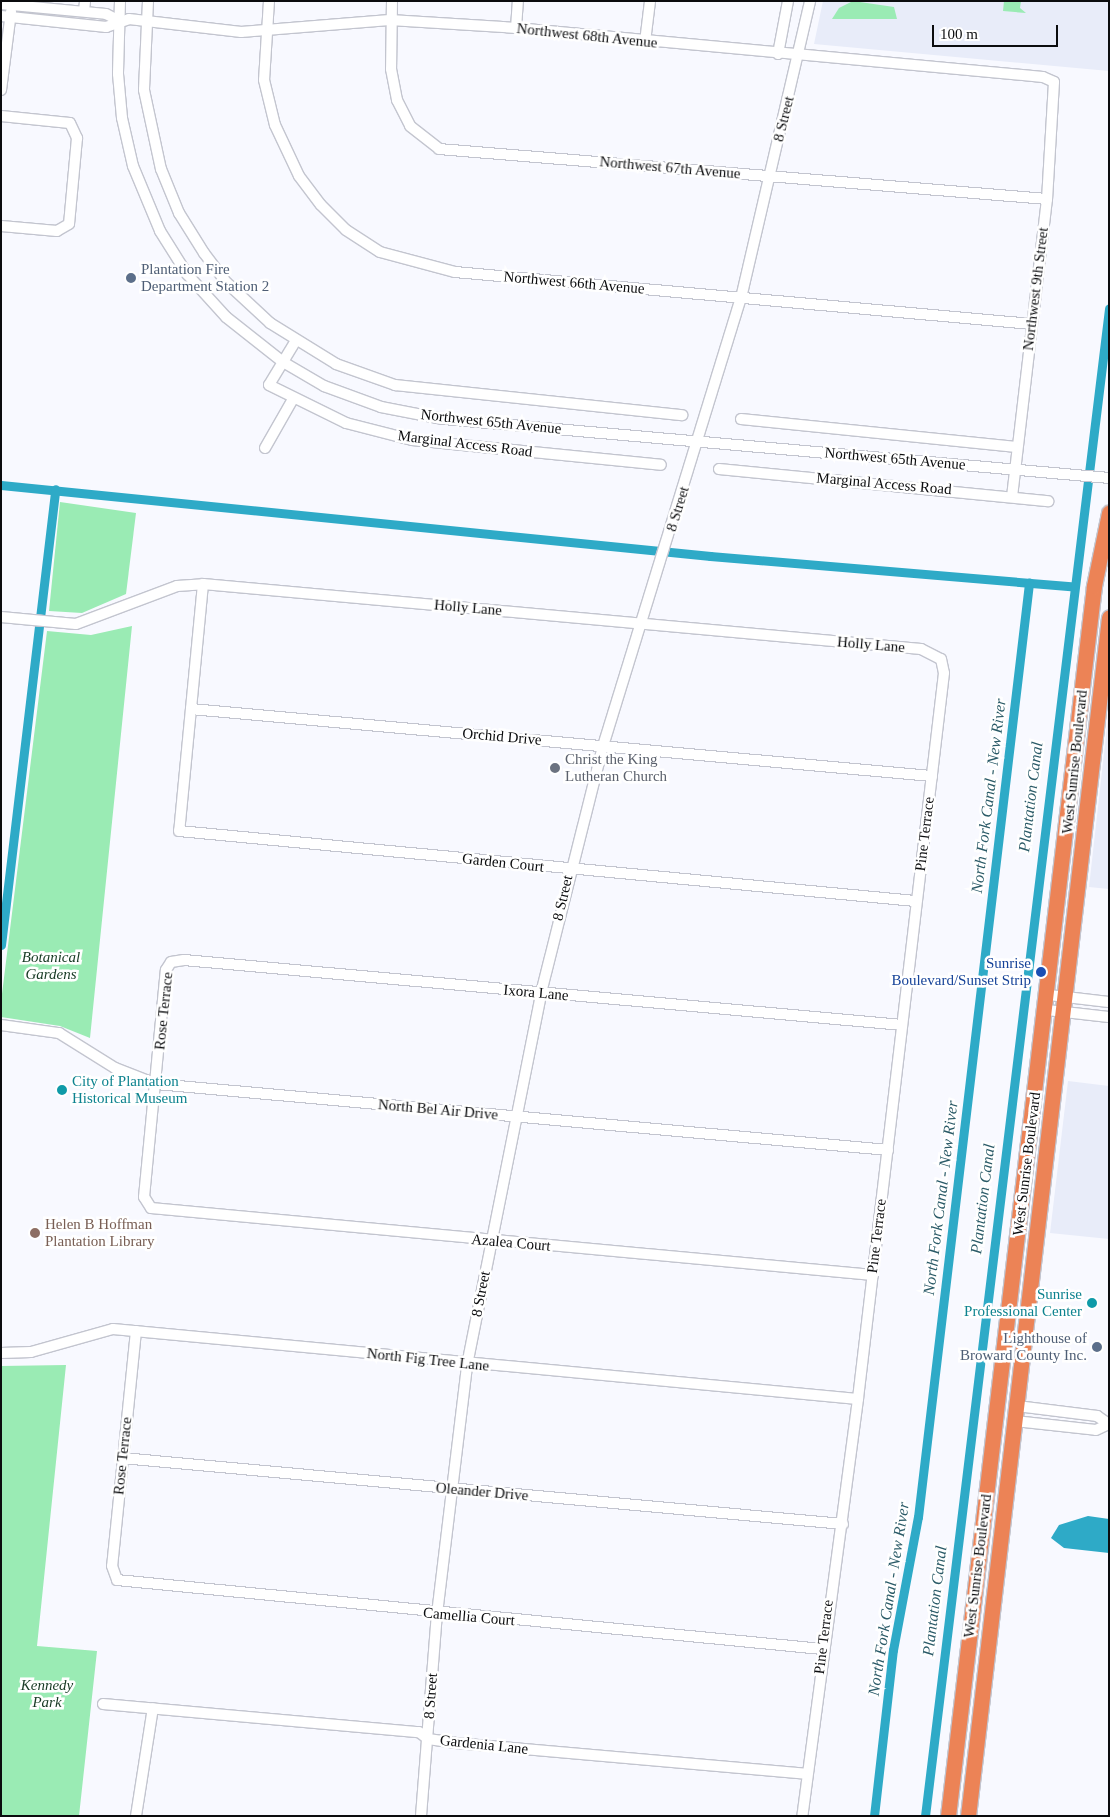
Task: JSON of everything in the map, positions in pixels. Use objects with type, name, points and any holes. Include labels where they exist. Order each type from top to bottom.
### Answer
[{"type":"highway","name":"West Sunrise Boulevard","points":[[948,1816],[1016,1244],[1048,1002],[1094,586],[1109,513]]},
{"type":"highway","name":"West Sunrise Boulevard","points":[[968,1816],[984,1674],[1006,1516],[1016,1414],[1066,1005],[1109,617]]},
{"type":"highway","points":[[1016,1244],[1023,1270],[1007,1407],[1016,1414]]},
{"type":"highway","points":[[996,1423],[1007,1434],[1000,1499],[1006,1516]]},
{"type":"highway","points":[[972,1609],[984,1674]]},
{"type":"street","name":"Northwest 65th Avenue","points":[[120,1],[118,20],[122,118],[133,166],[156,222],[187,274],[211,303],[283,362],[341,394],[399,412],[699,442],[1103,478]]},
{"type":"street","points":[[148,1],[143,68],[148,119],[179,213],[227,283],[295,342],[358,372],[414,389],[682,415]]},
{"type":"street","name":"Northwest 66th Avenue","points":[[269,1],[266,32],[266,89],[274,125],[299,176],[346,230],[380,252],[455,272],[1032,324]]},
{"type":"street","name":"Northwest 67th Avenue","points":[[392,1],[390,20],[391,69],[397,100],[410,126],[439,149],[1047,200]]},
{"type":"street","points":[[516,28],[518,1]]},
{"type":"street","points":[[646,42],[650,1]]},
{"type":"street","points":[[778,54],[788,1]]},
{"type":"street","name":"8 Street","points":[[421,1816],[437,1614],[467,1365],[540,993],[603,746],[664,556],[741,298],[799,56],[810,1]]},
{"type":"street","name":"Northwest 68th Avenue","points":[[1,4],[84,6],[118,20],[146,20],[266,32],[390,20],[516,28],[646,42],[1043,77],[1054,82]]},
{"type":"street","points":[[1,90],[6,17],[12,5]]},
{"type":"street","name":"Northwest 68th Avenue","points":[[6,17],[106,27],[118,20]]},
{"type":"street","name":"Northwest 9th Street","points":[[1012,496],[1047,200],[1054,82]]},
{"type":"street","points":[[1,116],[75,126],[69,224],[57,231],[1,226]]},
{"type":"street","name":"Marginal Access Road","points":[[295,342],[269,384],[293,399],[346,423],[412,440],[661,465]]},
{"type":"street","points":[[265,448],[293,399]]},
{"type":"street","points":[[742,419],[1017,447]]},
{"type":"street","name":"Marginal Access Road","points":[[719,469],[1048,501]]},
{"type":"street","points":[[191,709],[203,584]]},
{"type":"street","name":"Holly Lane","points":[[1,617],[76,624],[99,619],[156,593],[203,584],[920,649],[939,657]]},
{"type":"street","name":"Pine Terrace","points":[[802,1816],[822,1649],[843,1524],[888,1150],[944,673],[939,657]]},
{"type":"street","name":"Orchid Drive","points":[[191,709],[932,776]]},
{"type":"street","name":"Garden Court","points":[[191,709],[179,831],[570,870],[916,901]]},
{"type":"street","name":"Ixora Lane","points":[[171,962],[902,1026]]},
{"type":"street","name":"Rose Terrace","points":[[151,1208],[144,1197],[166,970],[171,962]]},
{"type":"street","points":[[1048,1002],[1109,1017]]},
{"type":"street","points":[[1048,1002],[1066,1005],[1109,1002]]},
{"type":"street","name":"North Bel Air Drive","points":[[1,1025],[59,1033],[115,1068],[156,1084],[888,1150]]},
{"type":"street","name":"Azalea Court","points":[[151,1208],[872,1275]]},
{"type":"street","name":"Rose Terrace","points":[[117,1580],[112,1566],[136,1331]]},
{"type":"street","name":"North Fig Tree Lane","points":[[1,1353],[31,1352],[90,1333],[136,1331],[467,1365],[858,1399]]},
{"type":"street","points":[[1016,1414],[1096,1430],[1109,1424]]},
{"type":"street","points":[[1016,1414],[1097,1416],[1109,1424]]},
{"type":"street","name":"Oleander Drive","points":[[122,1458],[451,1490],[843,1524]]},
{"type":"street","name":"Camellia Court","points":[[117,1580],[437,1614],[822,1649]]},
{"type":"street","name":"Gardenia Lane","points":[[103,1704],[419,1732],[428,1739],[807,1774]]},
{"type":"street","points":[[136,1816],[153,1708]]},
{"type":"shaded area","points":[[823,1],[1109,1],[1109,71],[814,44]]},
{"type":"shaded area","points":[[1109,709],[1109,889],[1089,887]]},
{"type":"shaded area","points":[[1068,1081],[1109,1086],[1109,1239],[1050,1233]]},
{"type":"green space","points":[[853,1],[894,7],[897,19],[832,19],[839,8]]},
{"type":"green space","points":[[1004,1],[1021,1],[1020,8],[1026,13],[1003,11]]},
{"type":"green space","points":[[60,502],[136,513],[126,594],[82,613],[49,611]]},
{"type":"green space","name":"Botanical Gardens","points":[[132,626],[90,1038],[60,1026],[1,1017],[1,1002],[47,631],[91,635]]},
{"type":"green space","name":"Kennedy Park","points":[[66,1365],[37,1646],[97,1651],[79,1816],[1,1816],[1,1366]]},
{"type":"water","points":[[1088,1516],[1109,1519],[1109,1553],[1064,1548],[1051,1538],[1059,1525]]},
{"type":"waterway","name":"Plantation Canal","points":[[925,1816],[1109,308]]},
{"type":"waterway","points":[[1,485],[710,556],[1071,586]]},
{"type":"waterway","points":[[1,945],[55,489]]},
{"type":"waterway","name":"North Fork Canal - New River","points":[[874,1816],[893,1650],[918,1517],[1029,583]]},
{"type":"place","name":"Plantation Fire Department Station 2","points":[[131,278]]},
{"type":"place","name":"Christ the King Lutheran Church","points":[[555,768]]},
{"type":"place","name":"Sunrise Boulevard/Sunset Strip","points":[[1041,972]]},
{"type":"place","name":"City of Plantation Historical Museum","points":[[62,1090]]},
{"type":"place","name":"Helen B Hoffman Plantation Library","points":[[35,1233]]},
{"type":"place","name":"Sunrise Professional Center","points":[[1092,1303]]},
{"type":"place","name":"Lighthouse of Broward County Inc.","points":[[1097,1347]]}]
